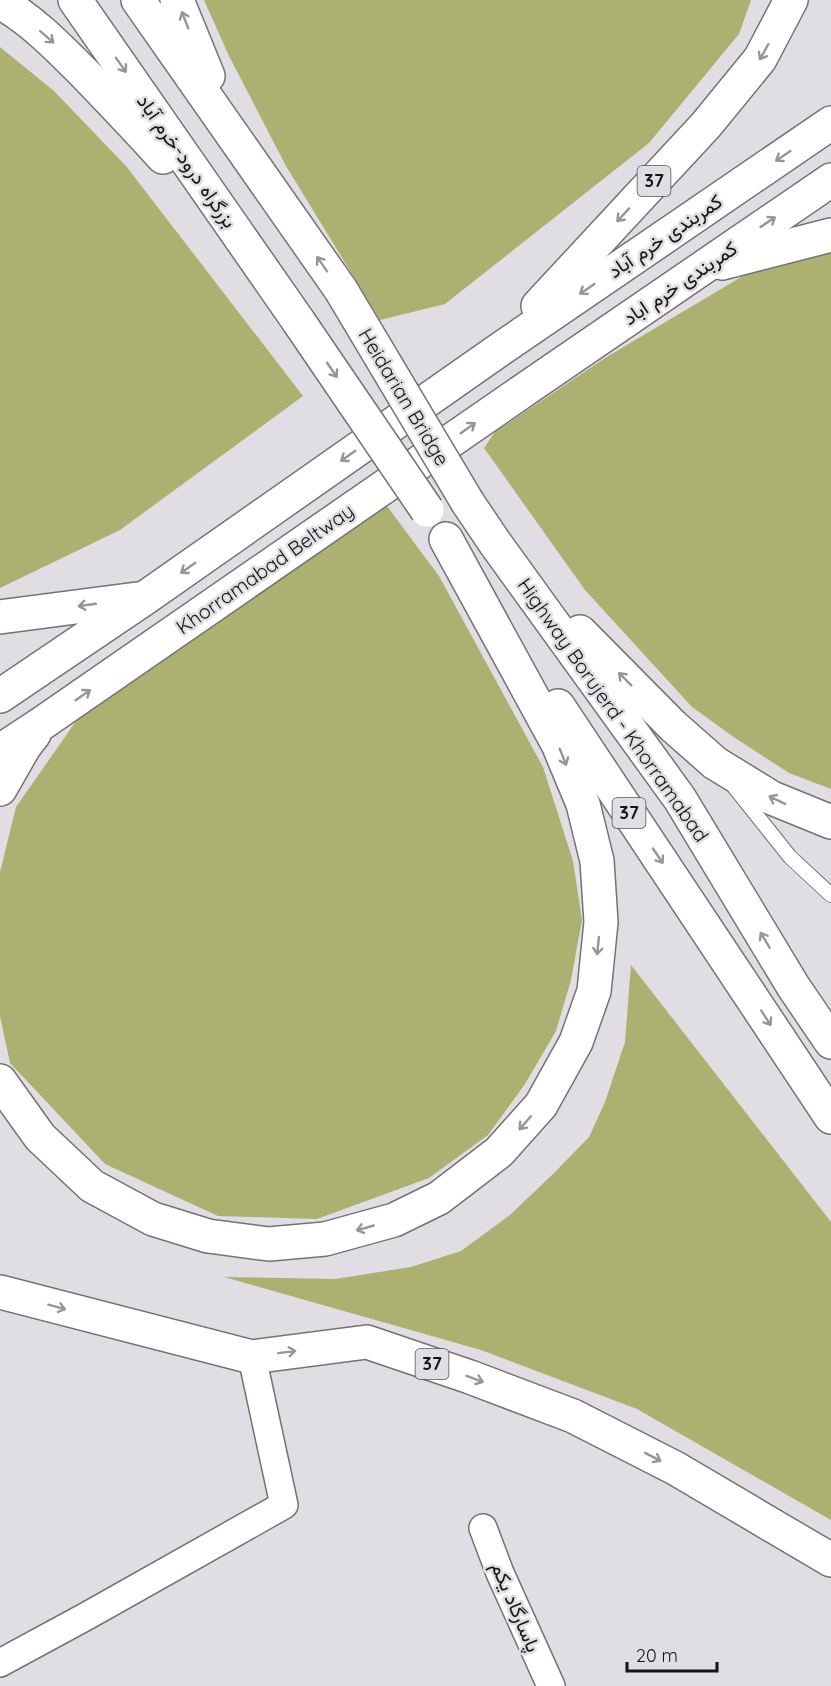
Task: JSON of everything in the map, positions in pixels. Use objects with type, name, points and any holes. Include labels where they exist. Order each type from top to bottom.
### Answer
[{"type":"highway","name":"بزرگراه درود-خرم آباد","points":[[75,0],[299,322]]},
{"type":"highway","points":[[138,0],[303,237]]},
{"type":"highway","name":"37","points":[[177,0],[204,70],[303,237]]},
{"type":"highway","name":"37","points":[[0,696],[145,598],[498,350],[706,125],[760,59],[791,0]]},
{"type":"highway","points":[[0,2],[20,13],[58,47],[128,118],[267,276]]},
{"type":"highway","name":"کمربندی خرم آباد","points":[[498,350],[831,123]]},
{"type":"highway","name":"کمربندی خرم اباد","points":[[534,383],[831,180]]},
{"type":"highway","points":[[534,383],[704,267],[831,235]]},
{"type":"highway","name":"Heidarian Bridge","points":[[303,237],[341,290],[468,503]]},
{"type":"highway","name":"Heidarian Bridge","points":[[299,322],[427,510]]},
{"type":"highway","name":"Khorramabad Beltway","points":[[0,751],[534,383]]},
{"type":"highway","name":"Highway Borujerd - Khorramabad","points":[[468,503],[680,800],[793,986],[831,1042]]},
{"type":"highway","name":"Highway Borujerd - Khorramabad","points":[[427,510],[831,1117]]},
{"type":"highway","points":[[0,1081],[40,1137],[92,1186],[153,1220],[208,1236],[269,1244],[325,1239],[394,1220],[439,1198],[499,1152],[541,1105],[576,1042],[594,992],[601,922],[597,861],[583,804],[558,744],[446,539]]},
{"type":"highway","name":"37","points":[[495,543],[612,666],[714,763],[772,798],[831,822]]},
{"type":"highway","points":[[0,617],[145,598]]},
{"type":"highway","points":[[0,789],[24,747],[41,724]]},
{"type":"highway","name":"37","points":[[0,1292],[252,1357],[367,1342],[573,1416],[675,1468],[831,1560]]},
{"type":"street","points":[[0,1663],[95,1612],[284,1504],[252,1357]]},
{"type":"street","name":"پاسارگاد یکم","points":[[483,1528],[500,1573],[551,1686]]},
{"type":"lane","points":[[714,763],[790,857],[831,894]]},
{"type":"green space","points":[[204,0],[751,0],[739,34],[649,143],[445,304],[380,320],[286,166],[229,56]]},
{"type":"green space","points":[[0,47],[54,91],[126,166],[303,396],[120,530],[0,588]]},
{"type":"green space","points":[[831,248],[831,789],[789,773],[692,707],[585,590],[484,448],[495,432],[605,358],[763,264]]},
{"type":"green space","points":[[381,498],[439,576],[543,767],[573,861],[582,920],[571,980],[556,1031],[525,1084],[488,1135],[429,1178],[317,1219],[218,1216],[105,1164],[10,1063],[0,1016],[0,872],[16,807],[81,714]]},
{"type":"green space","points":[[631,965],[831,1222],[831,1520],[637,1409],[481,1350],[224,1277],[335,1279],[411,1267],[461,1251],[510,1215],[589,1137],[605,1102],[625,1042]]}]
